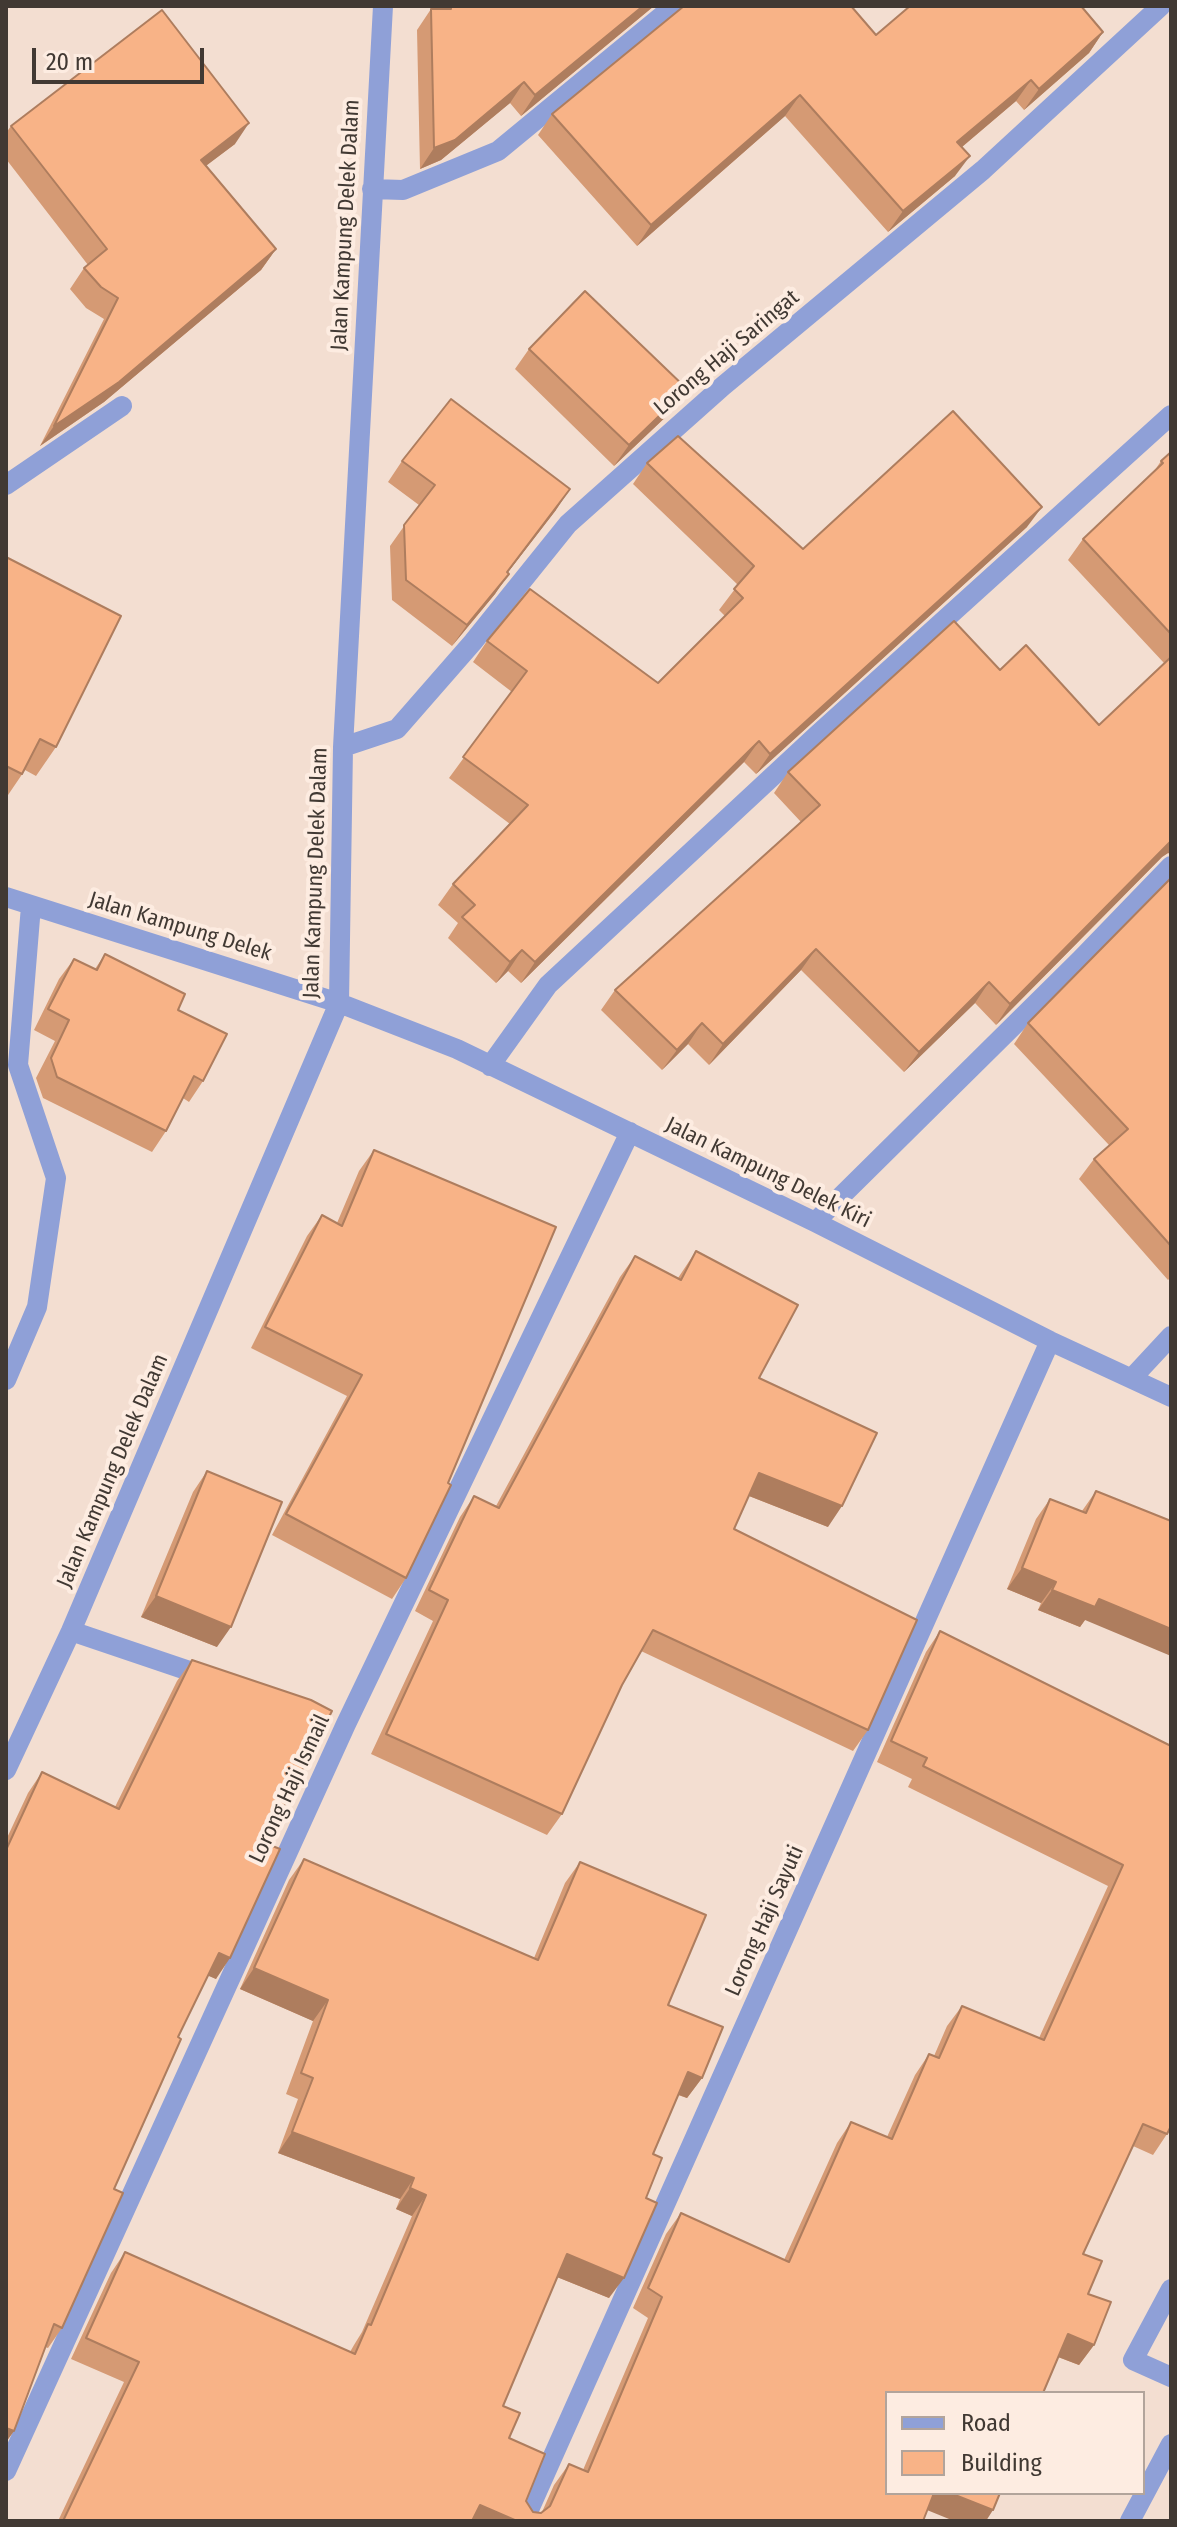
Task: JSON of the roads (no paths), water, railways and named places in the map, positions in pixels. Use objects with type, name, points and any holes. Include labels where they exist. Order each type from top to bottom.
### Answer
[{"type":"street","name":"Jalan Kampung Delek Dalam","points":[[6,1770],[71,1631],[339,1003],[343,747],[383,6]]},
{"type":"street","points":[[372,189],[403,190],[498,151],[674,6]]},
{"type":"street","name":"Lorong Haji Saringat","points":[[343,747],[397,729],[473,642],[568,524],[701,405],[983,170],[1161,6]]},
{"type":"street","points":[[6,485],[122,406]]},
{"type":"street","points":[[490,1066],[548,985],[817,735],[1171,415]]},
{"type":"street","points":[[815,1222],[1171,866]]},
{"type":"street","name":"Jalan Kampung Delek","points":[[6,897],[339,1003]]},
{"type":"street","points":[[6,1380],[37,1307],[56,1178],[18,1065],[31,906]]},
{"type":"street","name":"Jalan Kampung Delek Kiri","points":[[339,1003],[457,1049],[815,1222],[1050,1341],[1171,1397]]},
{"type":"street","name":"Lorong Haji Ismail","points":[[6,2471],[339,1722],[630,1132]]},
{"type":"street","points":[[1132,1378],[1171,1336]]},
{"type":"street","name":"Lorong Haji Sayuti","points":[[524,2521],[1050,1341]]},
{"type":"street","points":[[71,1631],[230,1685]]},
{"type":"street","points":[[1171,2289],[1133,2360],[1171,2377]]},
{"type":"street","points":[[1145,2493],[1171,2444]]},
{"type":"street","points":[[1130,2521],[1144,2495]]}]
